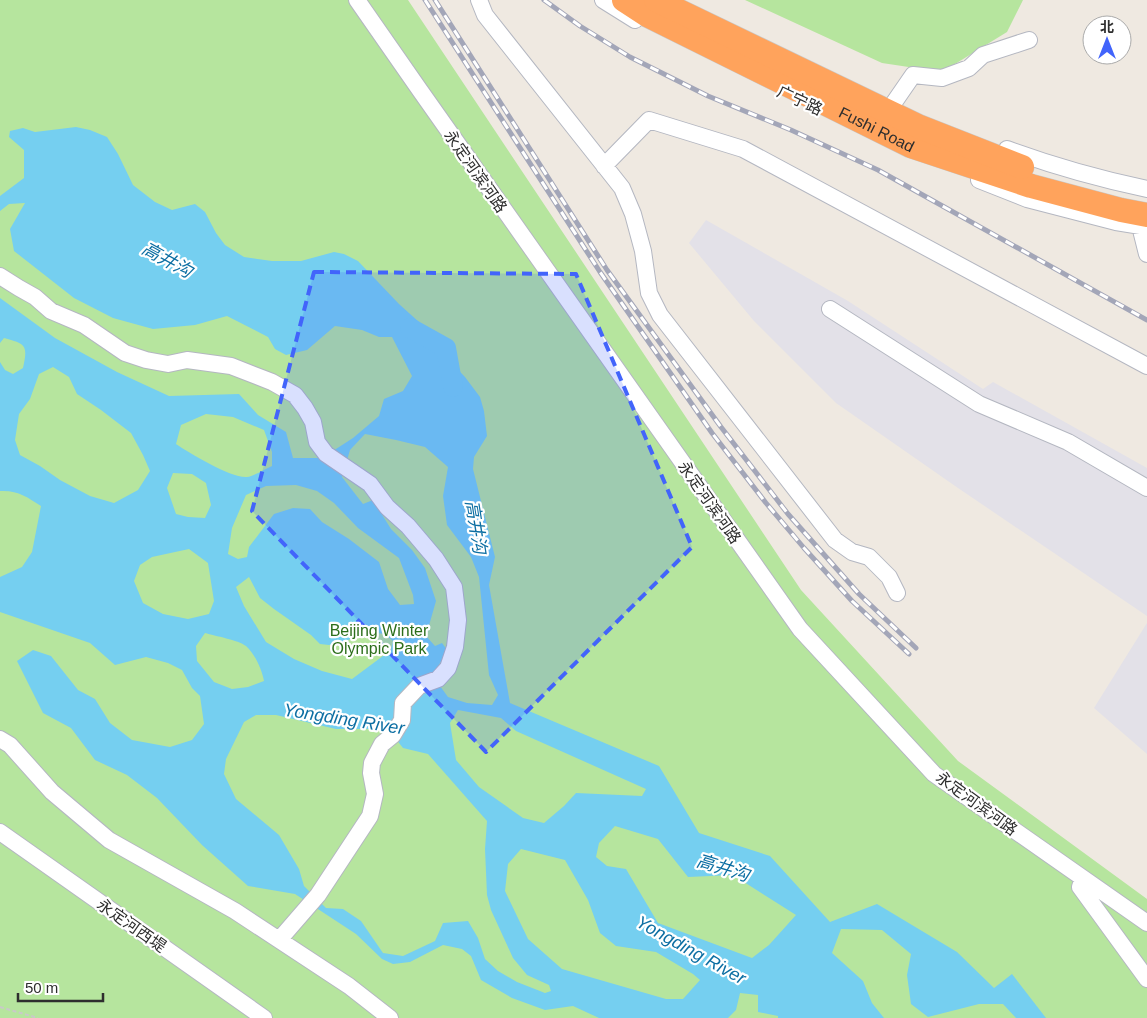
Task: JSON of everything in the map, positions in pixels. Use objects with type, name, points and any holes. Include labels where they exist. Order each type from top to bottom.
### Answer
[{"type":"highway","name":"Fushi Road","points":[[624,0],[647,15],[911,146],[1031,186],[1121,210],[1145,223]]},
{"type":"highway","name":"Fushi Road","points":[[656,0],[920,127],[1036,172],[1121,195],[1147,200]]},
{"type":"street","name":"永定河滨河路","points":[[357,0],[800,629],[934,774],[1147,923]]},
{"type":"street","points":[[479,0],[485,14],[622,188],[633,214],[643,251],[648,293],[660,315],[835,540],[852,552],[869,557],[888,577],[897,593]]},
{"type":"street","name":"广宁路","points":[[603,0],[644,27],[911,153],[1027,199],[1116,222],[1145,223]]},
{"type":"street","points":[[681,0],[834,78],[923,118],[1042,162],[1147,189]]},
{"type":"street","points":[[893,104],[913,75],[942,78],[969,68],[983,55],[1029,40]]},
{"type":"street","points":[[604,166],[649,120],[743,149],[1147,365]]},
{"type":"street","points":[[1145,223],[1147,254]]},
{"type":"street","points":[[0,276],[35,297],[51,310],[84,325],[125,353],[146,360],[168,364],[186,360],[231,366],[272,382],[295,394],[305,408],[312,422],[318,442],[326,454],[370,484],[387,507],[408,526],[436,559],[454,588],[458,620],[455,647],[448,668],[438,679],[419,686],[403,703],[402,720],[394,736],[382,744],[372,763],[371,773],[375,794],[370,816],[318,895],[279,940]]},
{"type":"street","points":[[830,309],[980,404],[1068,442],[1147,488]]},
{"type":"street","points":[[0,739],[10,745],[52,792],[109,840],[236,911],[349,986],[390,1018]]},
{"type":"street","name":"永定河西堤","points":[[0,832],[264,1018]]},
{"type":"street","points":[[1083,878],[1080,887],[1147,979]]},
{"type":"path","points":[[0,1007],[38,1018]]},
{"type":"highlighted area","points":[[314,272],[576,274],[692,547],[486,752],[252,511]]},
{"type":"shaded area","points":[[706,220],[848,301],[983,389],[993,382],[1147,468],[1147,616],[836,403],[754,321],[689,243]]},
{"type":"shaded area","points":[[1147,623],[1147,754],[1094,708]]},
{"type":"green space","name":"Beijing Winter Olympic Park","points":[[0,0],[408,0],[801,590],[958,761],[1147,899],[1147,1018],[0,1018]]},
{"type":"green space","points":[[745,0],[1023,0],[1007,32],[942,72],[882,63]]},
{"type":"water","name":"Yongding River","points":[[76,127],[107,137],[118,154],[133,185],[155,202],[172,210],[195,204],[205,212],[225,245],[244,257],[272,261],[301,261],[334,252],[344,254],[358,261],[419,322],[443,354],[465,377],[480,397],[484,411],[487,436],[474,457],[473,469],[495,557],[489,585],[510,703],[659,766],[699,833],[770,856],[830,922],[877,904],[957,952],[994,988],[1012,974],[1046,1018],[1016,1018],[1003,1004],[979,1004],[928,1017],[911,1004],[907,975],[911,954],[882,930],[841,929],[832,953],[863,981],[872,1003],[884,1018],[778,1018],[778,1016],[758,1012],[758,995],[740,993],[736,1010],[728,1018],[599,1018],[573,1006],[545,1010],[512,998],[481,980],[471,956],[462,949],[443,945],[410,962],[393,964],[382,959],[356,934],[295,894],[248,886],[202,845],[157,798],[127,775],[95,760],[71,728],[43,713],[17,661],[33,650],[51,656],[78,690],[95,699],[110,723],[132,740],[170,747],[192,740],[204,724],[200,696],[192,688],[182,670],[168,663],[146,657],[115,665],[90,643],[0,612],[0,577],[22,567],[32,552],[41,506],[17,493],[0,491],[0,362],[5,370],[13,374],[23,368],[25,350],[21,344],[4,338],[0,343],[0,298],[55,338],[117,372],[169,396],[239,394],[258,415],[286,432],[293,458],[322,458],[353,438],[379,416],[384,399],[403,391],[412,376],[392,337],[379,337],[362,330],[335,326],[307,350],[286,355],[275,349],[268,337],[227,316],[195,325],[153,329],[113,318],[74,298],[14,251],[10,229],[25,203],[9,204],[0,211],[0,196],[24,178],[24,150],[9,137],[10,131],[23,128],[35,132]],"holes":[[[53,367],[69,377],[77,394],[131,433],[150,471],[138,490],[114,503],[90,496],[20,455],[15,440],[19,414],[30,399],[39,374]],[[206,414],[233,417],[264,430],[272,452],[272,466],[256,474],[240,477],[211,465],[176,444],[181,425]],[[365,434],[425,447],[448,467],[443,496],[447,525],[471,557],[479,577],[489,675],[498,695],[492,705],[467,703],[448,697],[432,675],[448,651],[442,643],[435,646],[426,636],[436,601],[425,568],[412,550],[391,529],[373,500],[363,504],[342,477],[350,450]],[[173,473],[192,474],[206,483],[211,505],[205,518],[176,514],[167,488]],[[296,485],[317,491],[334,503],[358,528],[399,558],[413,595],[414,604],[400,605],[388,589],[379,562],[349,539],[322,522],[310,509],[293,508],[274,514],[249,547],[247,557],[238,559],[228,554],[232,528],[246,495],[266,486]],[[189,549],[208,563],[214,601],[209,614],[188,619],[163,614],[143,603],[134,581],[140,565],[152,557]],[[249,577],[260,598],[311,635],[320,644],[344,643],[359,633],[369,632],[385,634],[393,641],[391,650],[352,679],[322,671],[294,659],[266,642],[244,606],[236,587]],[[205,633],[246,646],[258,662],[264,681],[248,687],[232,689],[214,682],[197,661],[196,646]],[[458,710],[501,718],[516,731],[646,789],[642,796],[576,793],[544,823],[523,818],[479,787],[456,760],[450,723]],[[256,715],[276,715],[336,729],[388,729],[403,748],[428,754],[487,821],[485,849],[487,895],[491,910],[513,958],[527,975],[549,985],[551,991],[545,993],[517,982],[498,971],[485,959],[478,938],[468,921],[443,923],[435,941],[403,956],[383,953],[361,921],[343,909],[326,908],[304,886],[299,869],[279,835],[236,799],[224,774],[226,759],[244,722]],[[615,826],[658,839],[688,877],[733,875],[796,915],[769,945],[752,958],[658,923],[626,869],[607,866],[596,857],[599,843]],[[521,849],[565,860],[588,900],[600,933],[616,946],[656,952],[700,980],[683,999],[666,999],[562,969],[528,939],[505,891],[508,864]]]},
{"type":"waterway","name":"高井沟","points":[[410,328],[446,348],[453,387]]},
{"type":"railway","points":[[425,0],[600,272],[712,433],[766,503],[804,548],[852,601],[909,654]]},
{"type":"railway","points":[[435,0],[607,270],[721,427],[788,514],[859,594],[916,648]]},
{"type":"railway","points":[[544,0],[580,26],[630,57],[708,96],[791,130],[878,170],[1147,320]]}]
